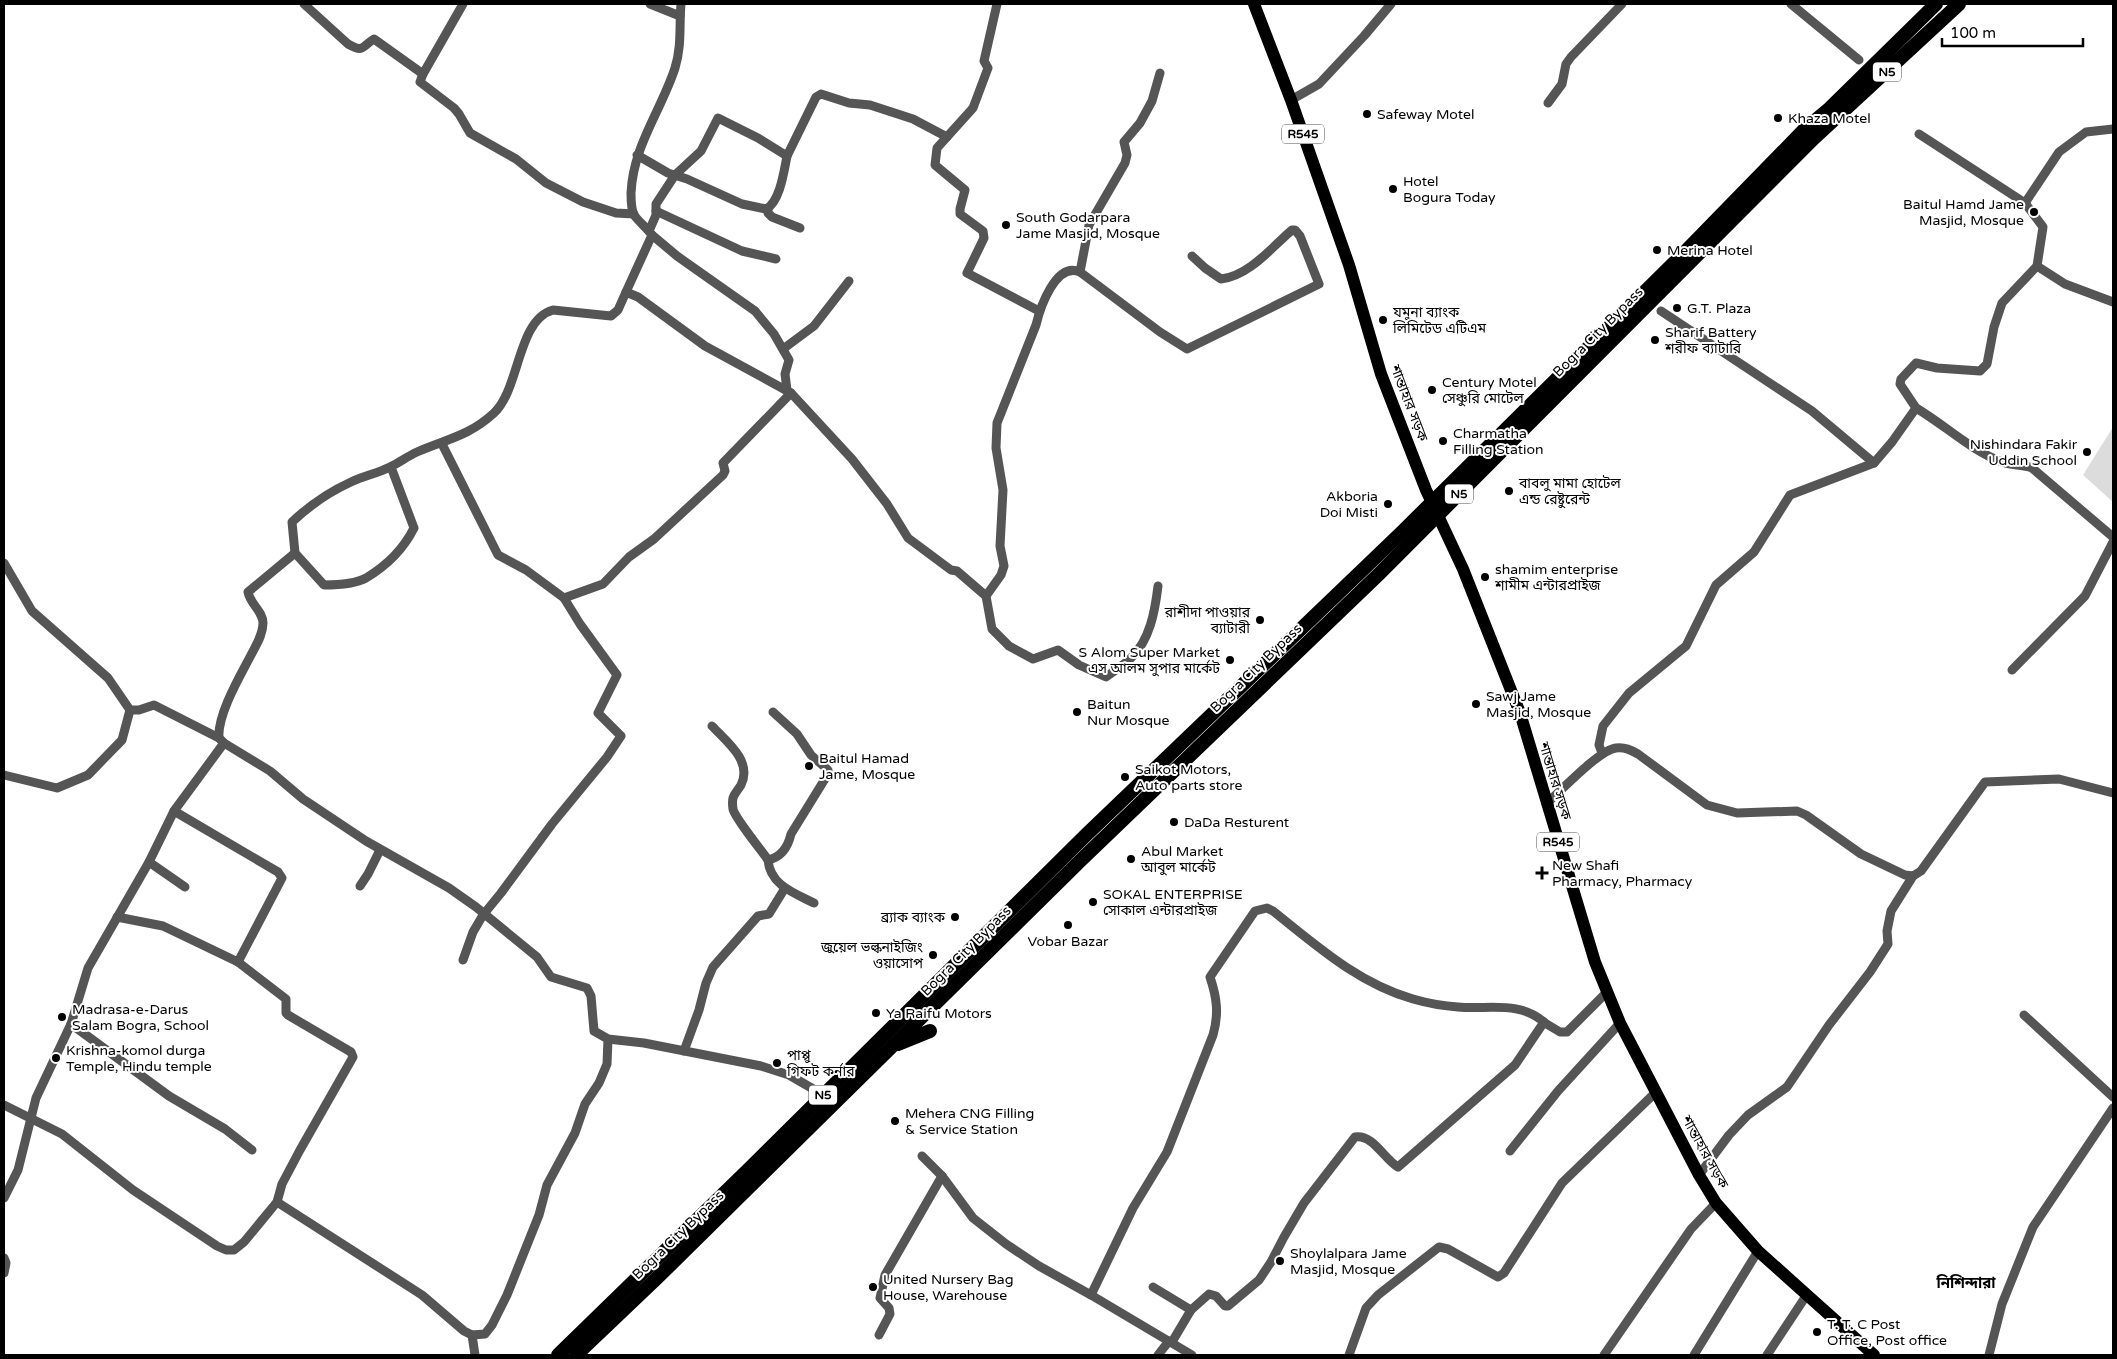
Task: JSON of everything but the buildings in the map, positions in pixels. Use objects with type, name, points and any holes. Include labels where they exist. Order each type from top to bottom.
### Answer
[{"type":"highway","name":"Bogra City Bypass","points":[[558,1355],[750,1169],[1087,834],[1401,533],[1692,246],[1809,134],[1953,18],[1959,4]]},
{"type":"highway","name":"Bogra City Bypass","points":[[576,1355],[658,1277],[1098,843],[1379,574],[1809,134],[1828,110],[1934,5]]},
{"type":"highway","points":[[891,1047],[930,1031]]},
{"type":"main road","name":"R545","points":[[1254,4],[1291,100]]},
{"type":"main road","name":"শান্তাহার সড়ক","points":[[1291,100],[1350,265],[1381,374],[1426,490],[1463,569],[1520,713],[1595,962],[1620,1023],[1699,1176],[1716,1203],[1758,1251],[1874,1355]]},
{"type":"street","points":[[304,4],[348,44],[356,48],[364,48],[374,39],[423,74]]},
{"type":"street","points":[[463,4],[420,82],[454,108],[470,133],[516,159],[546,183],[584,202],[616,213],[634,214]]},
{"type":"street","points":[[650,4],[680,16]]},
{"type":"street","points":[[681,4],[682,33],[676,66],[637,155],[631,202],[634,214],[650,233],[677,256],[755,310],[784,349],[789,360],[785,374],[789,391]]},
{"type":"street","points":[[997,4],[984,60],[988,68],[977,102],[936,148],[935,165],[965,190],[960,214],[984,231],[967,273],[1039,311]]},
{"type":"street","points":[[1291,100],[1319,84],[1391,4]]},
{"type":"street","points":[[1548,103],[1562,84],[1566,64],[1571,57],[1622,4]]},
{"type":"street","points":[[1791,4],[1859,60]]},
{"type":"street","points":[[1080,272],[1089,225],[1124,163],[1127,155],[1124,142],[1140,124],[1152,101],[1160,73]]},
{"type":"street","points":[[800,228],[772,217],[768,213],[768,209],[780,187],[787,156],[816,97],[821,94],[849,103],[870,105],[912,119],[947,137]]},
{"type":"street","points":[[391,467],[414,528],[408,541],[396,554],[365,579],[336,585],[324,585],[295,553],[292,522],[316,501],[351,482],[391,467],[416,452],[469,433],[496,412],[507,394],[530,330],[546,312],[553,310],[611,316],[618,310],[650,233],[656,204],[675,175],[701,151],[718,118],[758,138],[787,156]]},
{"type":"street","points":[[2025,202],[2059,152],[2086,132],[2113,130]]},
{"type":"street","points":[[1918,134],[2025,202],[2043,227],[2037,266],[2002,303],[1994,327],[1987,364],[1980,371],[1937,368],[1916,363],[1901,380],[1900,384],[1916,408],[1962,440],[2002,462],[2032,468],[2113,538]]},
{"type":"street","points":[[637,155],[668,173],[742,204],[768,209]]},
{"type":"street","points":[[656,211],[742,250],[776,259]]},
{"type":"street","points":[[986,596],[1004,566],[1000,546],[1003,490],[996,448],[997,423],[1036,325],[1039,311],[1058,276],[1074,269],[1080,272],[1160,332],[1187,349],[1319,284],[1300,236],[1295,230],[1292,230],[1249,268],[1231,278],[1222,279],[1205,268],[1192,256]]},
{"type":"street","points":[[2037,266],[2065,284],[2113,302]]},
{"type":"street","points":[[784,349],[814,326],[849,281]]},
{"type":"street","points":[[626,292],[638,297],[705,346],[789,391],[852,459],[887,504],[908,538],[951,570],[957,571],[986,596],[992,629],[1009,646],[1033,659],[1058,650],[1079,665],[1106,677],[1132,657],[1144,638],[1154,614],[1158,586]]},
{"type":"street","points":[[1661,311],[1812,411],[1874,463]]},
{"type":"street","points":[[564,598],[604,584],[629,557],[654,539],[692,505],[723,475],[726,471],[723,463],[789,391]]},
{"type":"street","points":[[1602,753],[1599,745],[1603,726],[1628,693],[1686,646],[1716,585],[1754,552],[1790,495],[1874,463],[1892,442],[1916,408]]},
{"type":"street","points":[[442,444],[498,555],[526,570],[564,598],[580,624],[617,675],[598,713],[621,736],[607,757],[552,824],[501,893],[483,914],[473,932],[463,960]]},
{"type":"street","points":[[2012,670],[2085,596],[2113,542]]},
{"type":"street","points":[[4,1198],[18,1170],[36,1098],[71,1024],[88,968],[149,862],[174,811],[221,740],[229,698],[261,635],[263,622],[248,592],[295,553]]},
{"type":"street","points":[[4,563],[32,611],[108,678],[130,710],[122,740],[88,775],[57,788],[4,776]]},
{"type":"street","points":[[130,710],[138,710],[154,705],[221,740],[255,761],[303,798],[380,850],[449,888],[476,907],[536,956],[552,978],[587,988],[591,996],[594,1031],[608,1039],[761,1066],[789,1074],[815,1090]]},
{"type":"street","points":[[768,860],[780,855],[789,843],[791,834],[828,774],[828,770],[811,755],[797,734],[773,712]]},
{"type":"street","points":[[712,726],[739,754],[743,764],[742,783],[732,798],[733,812],[768,860],[769,868],[774,878],[785,888],[814,903]]},
{"type":"street","points":[[1546,804],[1602,753],[1614,748],[1626,748],[1638,754],[1707,805],[1737,813],[1797,810],[1806,814],[1861,854],[1905,876],[1913,876]]},
{"type":"street","points":[[1699,1176],[1729,1135],[1748,1115],[1787,1087],[1888,944],[1887,931],[1890,911],[1913,876],[1921,871],[1985,782],[2059,779],[2113,793]]},
{"type":"street","points":[[174,811],[278,872],[282,878],[238,962]]},
{"type":"street","points":[[360,886],[380,850]]},
{"type":"street","points":[[149,862],[185,887]]},
{"type":"street","points":[[684,1051],[713,967],[758,916],[769,914],[785,888]]},
{"type":"street","points":[[1091,1295],[1133,1208],[1167,1152],[1213,1035],[1218,1019],[1215,991],[1210,977],[1255,911],[1267,908],[1273,910],[1347,969],[1398,994],[1414,999],[1458,1007],[1498,1006],[1521,1009],[1538,1016],[1560,1032],[1567,1032],[1607,992]]},
{"type":"street","points":[[4,1105],[62,1134],[133,1190],[217,1246],[226,1250],[234,1250],[244,1242],[277,1202],[282,1184],[353,1057],[351,1052],[288,1015],[286,1013],[286,999],[238,962],[163,926],[117,917]]},
{"type":"street","points":[[2024,1015],[2113,1097]]},
{"type":"street","points":[[1158,1355],[1191,1310],[1208,1294],[1216,1296],[1225,1306],[1228,1306],[1259,1280],[1304,1203],[1354,1137],[1360,1136],[1377,1146],[1398,1167],[1515,1065],[1545,1022]]},
{"type":"street","points":[[1510,1151],[1558,1091],[1620,1023]]},
{"type":"street","points":[[71,1024],[168,1096],[225,1129],[252,1150]]},
{"type":"street","points":[[277,1202],[422,1295],[464,1331],[472,1335],[485,1334],[492,1325],[507,1295],[539,1215],[548,1185],[575,1133],[585,1104],[599,1083],[607,1064],[608,1039]]},
{"type":"street","points":[[1349,1355],[1366,1308],[1378,1296],[1439,1247],[1448,1249],[1493,1275],[1498,1277],[1504,1274],[1562,1183],[1656,1092]]},
{"type":"street","points":[[1989,1355],[2002,1304],[2034,1227],[2113,1108]]},
{"type":"street","points":[[922,1156],[942,1176],[973,1218],[1006,1244],[1039,1266],[1192,1355]]},
{"type":"street","points":[[879,1335],[890,1314],[889,1308],[880,1298],[885,1275],[942,1176]]},
{"type":"street","points":[[1604,1355],[1691,1229],[1716,1203]]},
{"type":"street","points":[[1694,1355],[1758,1251]]},
{"type":"street","points":[[4,1258],[6,1263],[4,1273]]},
{"type":"street","points":[[1153,1287],[1191,1310]]},
{"type":"street","points":[[1767,1355],[1806,1296]]},
{"type":"street","points":[[472,1335],[475,1355]]},
{"type":"shaded area","points":[[2113,427],[2113,502],[2083,475]]},
{"type":"place","name":"Safeway Motel","points":[[1367,114]]},
{"type":"place","name":"Khaza Motel","points":[[1778,118]]},
{"type":"place","name":"Hotel Bogura Today","points":[[1393,189]]},
{"type":"place","name":"Baitul Hamd Jame Masjid, Mosque","points":[[2034,212]]},
{"type":"place","name":"South Godarpara Jame Masjid, Mosque","points":[[1006,225]]},
{"type":"place","name":"Merina Hotel","points":[[1657,250]]},
{"type":"place","name":"G.T. Plaza","points":[[1677,308]]},
{"type":"place","name":"যমুনা ব্যাংক লিমিটেড এটিএম","points":[[1383,320]]},
{"type":"place","name":"Sharif Battery শরীফ ব্যাটারি","points":[[1655,340]]},
{"type":"place","name":"Century Motel সেঞ্চুরি মোটেল","points":[[1432,390]]},
{"type":"place","name":"Charmatha Filling Station","points":[[1443,441]]},
{"type":"place","name":"Nishindara Fakir Uddin School","points":[[2087,452]]},
{"type":"place","name":"বাবলু মামা হোটেল এন্ড রেষ্টুরেন্ট","points":[[1509,491]]},
{"type":"place","name":"Akboria Doi Misti","points":[[1388,504]]},
{"type":"place","name":"shamim enterprise শামীম এন্টারপ্রাইজ","points":[[1485,577]]},
{"type":"place","name":"রাশীদা পাওয়ার ব্যাটারী","points":[[1260,620]]},
{"type":"place","name":"S Alom Super Market এস আলম সুপার মার্কেট","points":[[1230,660]]},
{"type":"place","name":"Sawj Jame Masjid, Mosque","points":[[1476,704]]},
{"type":"place","name":"Baitun Nur Mosque","points":[[1077,712]]},
{"type":"place","name":"Baitul Hamad Jame, Mosque","points":[[809,766]]},
{"type":"place","name":"Saikot Motors, Auto parts store","points":[[1125,777]]},
{"type":"place","name":"DaDa Resturent","points":[[1174,822]]},
{"type":"place","name":"Abul Market আবুল মার্কেট","points":[[1131,859]]},
{"type":"place","name":"New Shafi Pharmacy, Pharmacy","points":[[1542,873]]},
{"type":"place","name":"SOKAL ENTERPRISE সোকাল এন্টারপ্রাইজ","points":[[1093,902]]},
{"type":"place","name":"ব্র্যাক ব্যাংক","points":[[955,917]]},
{"type":"place","name":"Vobar Bazar","points":[[1068,925]]},
{"type":"place","name":"জুয়েল ভল্কনাইজিং ওয়াসোপ","points":[[933,955]]},
{"type":"place","name":"Ya Raifu Motors","points":[[876,1013]]},
{"type":"place","name":"Madrasa-e-Darus Salam Bogra, School","points":[[62,1017]]},
{"type":"place","name":"Krishna-komol durga Temple, Hindu temple","points":[[56,1058]]},
{"type":"place","name":"পাপ্পু গিফট কর্নার","points":[[777,1063]]},
{"type":"place","name":"Mehera CNG Filling & Service Station","points":[[895,1121]]},
{"type":"place","name":"Shoylalpara Jame Masjid, Mosque","points":[[1280,1261]]},
{"type":"place","name":"United Nursery Bag House, Warehouse","points":[[873,1287]]},
{"type":"place","name":"T. T. C Post Office, Post office","points":[[1817,1332]]},
{"type":"district","name":"নিশিন্দারা","points":[[1966,1283]]}]
